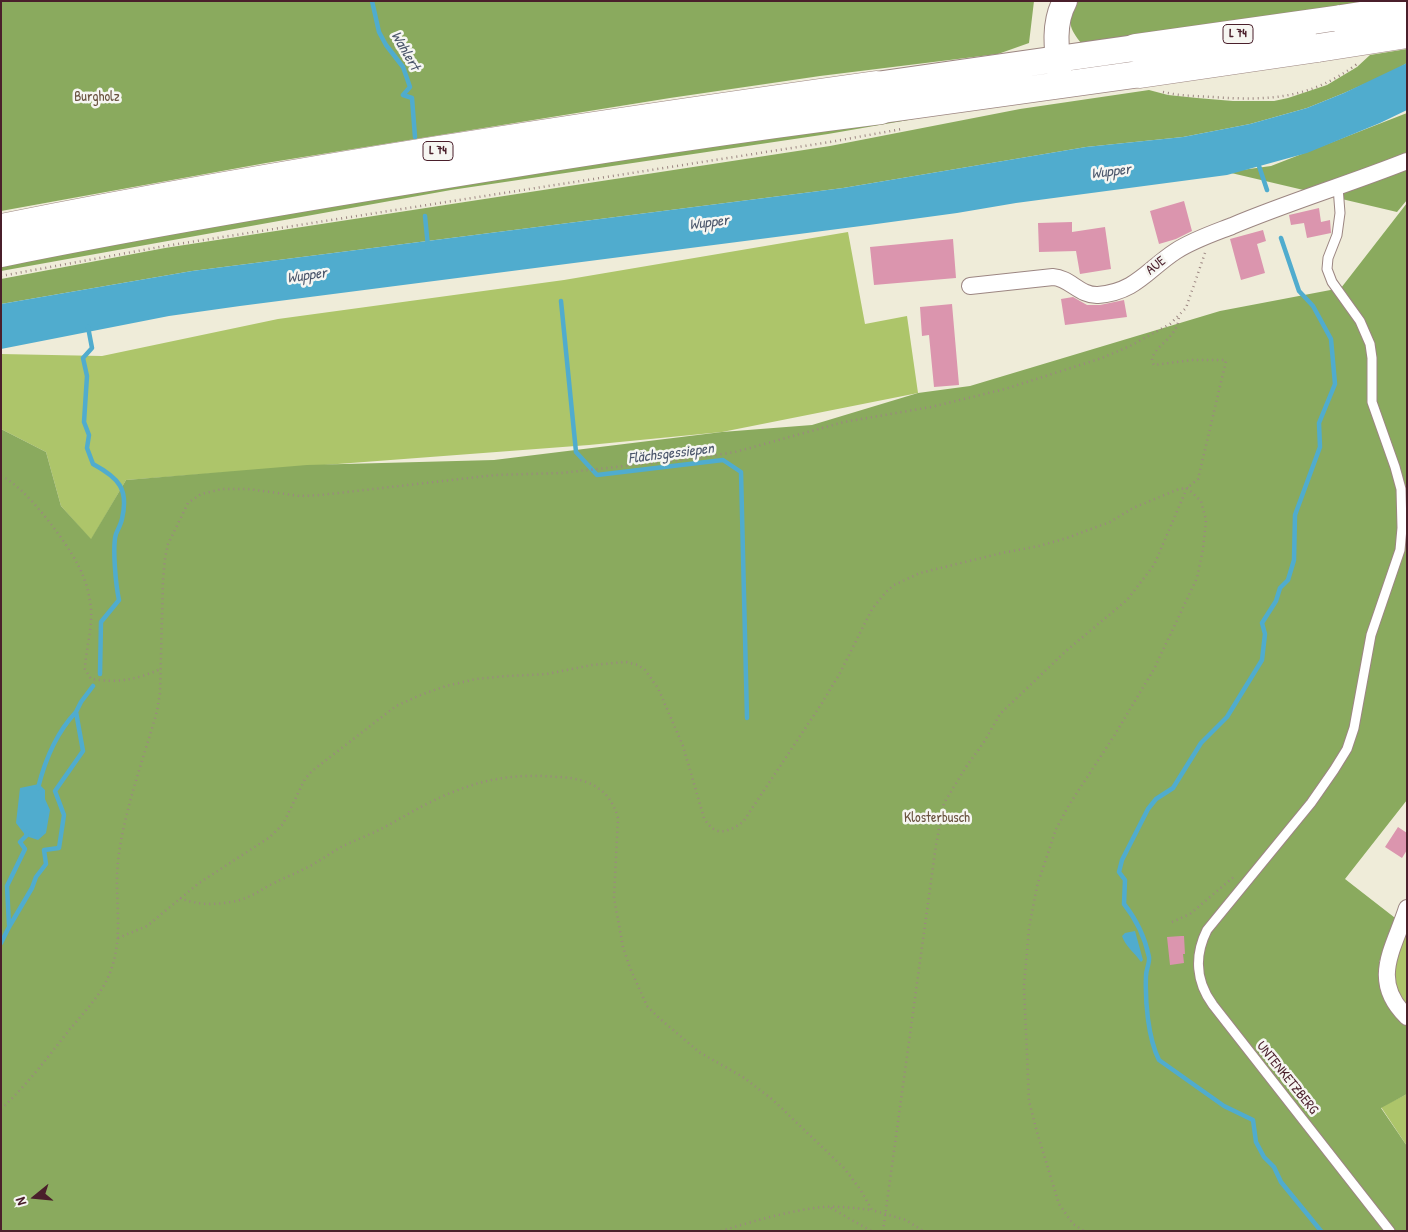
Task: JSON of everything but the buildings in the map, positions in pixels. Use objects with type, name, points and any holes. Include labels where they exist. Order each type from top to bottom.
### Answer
[{"type":"highway","name":"L 74","points":[[1145,71],[1341,20],[1407,9]]},
{"type":"highway","name":"L 74","points":[[1145,71],[1407,34]]},
{"type":"highway","name":"L 74","points":[[1,228],[240,184],[671,115],[878,98]]},
{"type":"highway","name":"L 74","points":[[1,253],[263,204],[675,138],[878,98]]},
{"type":"main road","points":[[1061,84],[1057,26],[1065,1]]},
{"type":"main road","name":"L 74","points":[[878,98],[1058,59],[1145,71]]},
{"type":"main road","name":"L 74","points":[[878,98],[1061,84],[1145,71]]},
{"type":"street","name":"AUE","points":[[970,286],[1053,277],[1060,278],[1091,295],[1114,292],[1132,285],[1176,251],[1216,232],[1407,161]]},
{"type":"street","points":[[1407,908],[1391,949],[1387,968],[1387,983],[1392,999],[1398,1009],[1407,1017]]},
{"type":"lane","points":[[1260,864],[1311,803],[1347,748],[1354,728],[1371,635],[1391,578],[1401,540],[1401,489],[1372,402],[1372,358],[1370,344],[1360,321],[1332,282],[1327,269],[1328,258],[1337,235],[1340,213],[1338,187]]},
{"type":"lane","name":"UNTENKETZBERG","points":[[1260,864],[1207,930],[1200,948],[1198,963],[1200,981],[1206,996],[1235,1035],[1390,1231]]},
{"type":"path","points":[[1145,71],[1168,93],[1260,99],[1288,96]]},
{"type":"path","points":[[1,276],[164,246],[820,144],[906,128]]},
{"type":"path","points":[[1,1110],[30,1080],[104,986],[112,968],[118,938],[117,878],[124,826],[157,711],[160,693],[163,580],[168,544],[184,509],[193,498],[218,490],[236,489],[300,496],[321,495],[495,475],[561,473],[628,464],[698,458],[735,452],[844,422],[931,406],[1004,389],[1102,358],[1160,330],[1186,308],[1206,251],[1216,232]]},
{"type":"path","points":[[118,938],[147,926],[199,883],[270,837],[283,824],[305,779],[312,771],[396,706],[438,689],[476,680],[547,674],[602,663],[626,662],[638,666],[652,677],[666,705],[683,746],[704,818],[709,826],[715,830],[731,830],[742,822],[822,703],[840,673],[872,609],[894,585],[920,573],[1067,538],[1110,522],[1133,508],[1187,488],[1198,479],[1226,362],[1224,360],[1192,360],[1154,365],[1152,362],[1153,356],[1174,333],[1179,321],[1179,315]]},
{"type":"path","points":[[1,476],[18,486],[42,513],[73,556],[84,576],[92,610],[85,669],[91,679],[112,682],[140,677],[161,669]]},
{"type":"path","points":[[883,1231],[935,853],[944,802],[984,742],[1000,714],[1066,651],[1127,600],[1137,588],[1154,565],[1187,488]]},
{"type":"path","points":[[1084,1231],[1073,1224],[1059,1204],[1029,1101],[1024,965],[1029,928],[1037,886],[1056,829],[1154,669],[1197,578],[1206,520],[1201,501],[1187,488]]},
{"type":"path","points":[[179,898],[192,902],[211,904],[239,900],[250,896],[342,847],[378,831],[426,804],[475,784],[508,776],[544,775],[581,779],[603,791],[613,803],[617,813],[616,911],[630,968],[647,1006],[699,1052],[743,1077],[772,1100],[844,1168],[860,1189],[872,1210]]},
{"type":"path","points":[[1172,922],[1190,914],[1232,878],[1260,864]]},
{"type":"path","points":[[721,1231],[781,1215],[830,1207],[872,1210],[910,1222],[923,1231]]},
{"type":"path","points":[[830,1207],[871,1231]]},
{"type":"green space","name":"Burgholz","points":[[1,1],[1034,1],[1029,43],[998,54],[820,76],[670,98],[266,163],[1,211]]},
{"type":"green space","points":[[1075,1],[1377,1],[1082,44],[1074,33],[1070,19]]},
{"type":"green space","points":[[1407,49],[1407,63],[1392,72],[1307,108],[1250,124],[1183,137],[1086,147],[843,188],[192,271],[1,304],[1,279],[165,248],[830,146],[1020,109],[1149,90],[1168,95],[1197,98],[1233,101],[1274,101],[1327,85],[1357,67],[1370,55]]},
{"type":"green space","points":[[960,111],[828,134],[451,190],[1,271],[1,261],[524,171]]},
{"type":"green space","points":[[1407,113],[1407,200],[1397,212],[1227,172],[1271,166]]},
{"type":"green space","name":"Klosterbusch","points":[[1407,203],[1407,800],[1345,879],[1399,921],[1379,962],[1383,984],[1407,1020],[1407,1094],[1381,1108],[1407,1146],[1407,1231],[1,1231],[1,429],[46,452],[61,506],[91,539],[126,480],[307,465],[494,460],[722,432],[812,425],[918,393],[970,386],[1220,311],[1341,288]]},
{"type":"green space","points":[[848,232],[865,324],[907,316],[918,393],[722,432],[589,445],[126,480],[91,540],[61,506],[46,452],[1,429],[1,354],[102,356],[278,319],[564,280]]},
{"type":"green space","points":[[1407,923],[1407,1013],[1400,1006],[1391,967]]},
{"type":"green space","points":[[1407,1094],[1407,1146],[1381,1107]]},
{"type":"water","name":"Wupper","points":[[1407,63],[1407,110],[1307,153],[1227,175],[869,225],[169,316],[1,349],[1,304],[192,271],[843,188],[1086,147],[1183,137],[1250,124],[1307,108],[1344,93]]},
{"type":"water","points":[[39,784],[45,790],[45,799],[50,810],[46,833],[38,840],[26,836],[16,823],[20,788]]},
{"type":"water","points":[[1135,931],[1143,960],[1141,962],[1123,940],[1122,936],[1125,933]]},
{"type":"waterway","name":"Wahlert","points":[[372,1],[379,32],[386,45],[403,67],[410,87],[403,95],[412,98],[415,137]]},
{"type":"waterway","points":[[1258,163],[1267,190]]},
{"type":"waterway","name":"Wahlert","points":[[425,216],[428,247]]},
{"type":"waterway","points":[[1281,238],[1299,291],[1313,306],[1331,339],[1335,384],[1319,423],[1320,447],[1295,515],[1294,560],[1288,580],[1280,588],[1276,601],[1262,623],[1265,634],[1262,660],[1227,717],[1201,743],[1173,788],[1156,799],[1148,809],[1122,860],[1119,872],[1125,880],[1124,904],[1140,929],[1149,957],[1146,976],[1147,1008],[1152,1041],[1159,1060],[1224,1106],[1253,1120],[1256,1142],[1264,1157],[1274,1167],[1281,1182],[1321,1231]]},
{"type":"waterway","name":"Flächsgessiepen","points":[[561,301],[576,452],[597,475],[723,460],[741,472],[747,718]]},
{"type":"waterway","points":[[88,327],[92,348],[83,358],[87,376],[84,422],[89,435],[87,448],[93,464],[109,474],[120,486],[124,500],[122,519],[116,534],[114,548],[119,600],[101,622],[100,674]]},
{"type":"waterway","points":[[1,943],[32,888],[36,877],[46,864],[44,850],[59,848],[64,815],[55,791],[83,751],[76,712],[93,686]]},
{"type":"waterway","points":[[38,788],[52,747],[76,712]]},
{"type":"waterway","points":[[9,925],[7,886],[25,849],[20,842],[27,832]]}]
